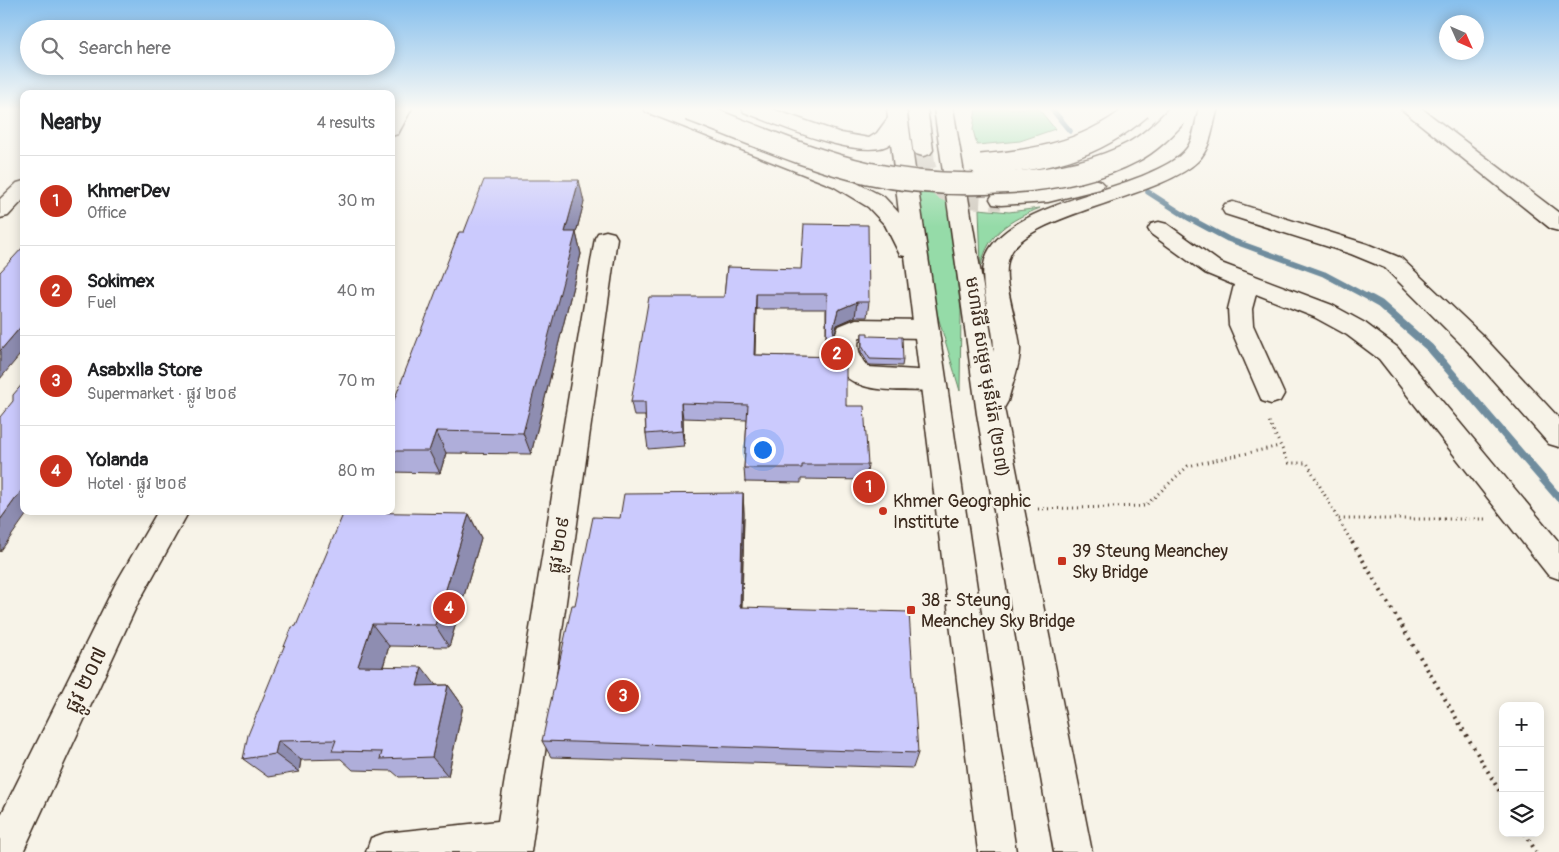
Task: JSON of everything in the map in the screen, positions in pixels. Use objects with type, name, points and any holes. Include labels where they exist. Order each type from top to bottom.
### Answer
[{"type":"main road","points":[[753,148],[832,179],[876,202],[896,224],[904,245],[916,264]]},
{"type":"main road","points":[[793,148],[846,167],[894,178],[960,183],[1031,179],[1103,165],[1141,148]]},
{"type":"main road","points":[[831,148],[852,154],[905,163],[962,166],[1018,161],[1076,148]]},
{"type":"main road","points":[[906,148],[916,264],[997,852]]},
{"type":"main road","name":"មហាវិថី សម្តេច មុនីរ៉េត (២១៧)","points":[[953,148],[991,414],[1073,852]]},
{"type":"main road","points":[[1002,200],[1059,194],[1090,186],[1139,168],[1172,148]]},
{"type":"main road","points":[[991,414],[1007,350],[996,276],[998,254],[1005,243],[1038,221],[1136,186],[1176,167],[1190,157],[1197,148]]},
{"type":"main road","points":[[1460,148],[1559,224]]},
{"type":"main road","points":[[0,187],[20,187]]},
{"type":"main road","points":[[0,211],[20,191]]},
{"type":"main road","points":[[1233,209],[1359,249],[1393,263],[1472,340],[1559,436]]},
{"type":"main road","points":[[1159,229],[1213,268],[1323,311],[1356,329],[1388,353],[1559,565]]},
{"type":"main road","name":"ផ្លូវ ២០៩","points":[[514,846],[606,238]]},
{"type":"main road","points":[[1247,282],[1240,309],[1241,325],[1271,394]]},
{"type":"main road","points":[[926,329],[856,328],[848,332],[845,341],[850,365],[858,374],[870,378],[933,382]]},
{"type":"main road","name":"ផ្លូវ ២០៧","points":[[3,852],[126,594],[172,515]]},
{"type":"main road","points":[[386,852],[514,846]]},
{"type":"path","points":[[1269,422],[1289,463],[1307,463],[1338,519],[1500,792]]},
{"type":"path","points":[[1009,510],[1145,506],[1188,466],[1280,446]]},
{"type":"path","points":[[1338,519],[1522,519]]},
{"type":"path","points":[[1527,837],[1536,852]]},
{"type":"green space","points":[[916,184],[948,199],[961,311],[960,391],[936,310]]},
{"type":"green space","points":[[1040,208],[1002,229],[989,244],[981,265],[979,209],[1009,212]]},
{"type":"building","points":[[484,180],[579,180],[565,232],[576,232],[523,433],[436,431],[429,451],[395,451],[395,398],[459,232],[464,232]]},
{"type":"building","points":[[804,224],[868,225],[869,302],[857,302],[838,310],[833,329],[837,350],[826,349],[827,294],[756,294],[754,355],[841,357],[846,362],[846,406],[864,406],[868,465],[802,465],[802,468],[744,468],[748,405],[681,403],[682,431],[646,434],[645,402],[631,402],[649,297],[724,297],[727,267],[801,269]]},
{"type":"building","points":[[20,250],[20,328],[0,351],[0,272]]},
{"type":"building","points":[[862,333],[868,333],[868,336],[902,337],[903,360],[870,359],[862,346]]},
{"type":"building","points":[[20,387],[20,492],[0,520],[0,417],[13,401],[13,395]]},
{"type":"building","points":[[743,493],[740,607],[909,612],[918,753],[542,741],[572,605],[575,605],[593,517],[620,518],[624,494]]},
{"type":"building","points":[[395,513],[469,514],[435,625],[372,624],[358,666],[422,667],[417,686],[448,685],[432,757],[380,759],[382,752],[332,751],[336,740],[278,741],[275,754],[243,759],[248,735],[292,627],[296,626],[343,515],[395,515]]},
{"type":"waterway","points":[[1148,192],[1187,217],[1228,239],[1324,274],[1373,300]]},
{"type":"waterway","points":[[1371,299],[1380,304],[1430,348],[1559,498]]},
{"type":"tunnel","points":[[923,150],[926,169],[931,179],[938,186],[958,195],[1001,199]]},
{"type":"place","name":"Sokimex","points":[[837,354]]},
{"type":"place","name":"KhmerDev","points":[[869,487]]},
{"type":"place","name":"Khmer Geographic Institute","points":[[883,511]]},
{"type":"place","name":"39 Steung Meanchey Sky Bridge","points":[[1062,561]]},
{"type":"place","name":"Yolanda","points":[[449,608]]},
{"type":"place","name":"38 - Steung Meanchey Sky Bridge","points":[[911,610]]},
{"type":"place","name":"Asabxlla Store","points":[[623,696]]}]
